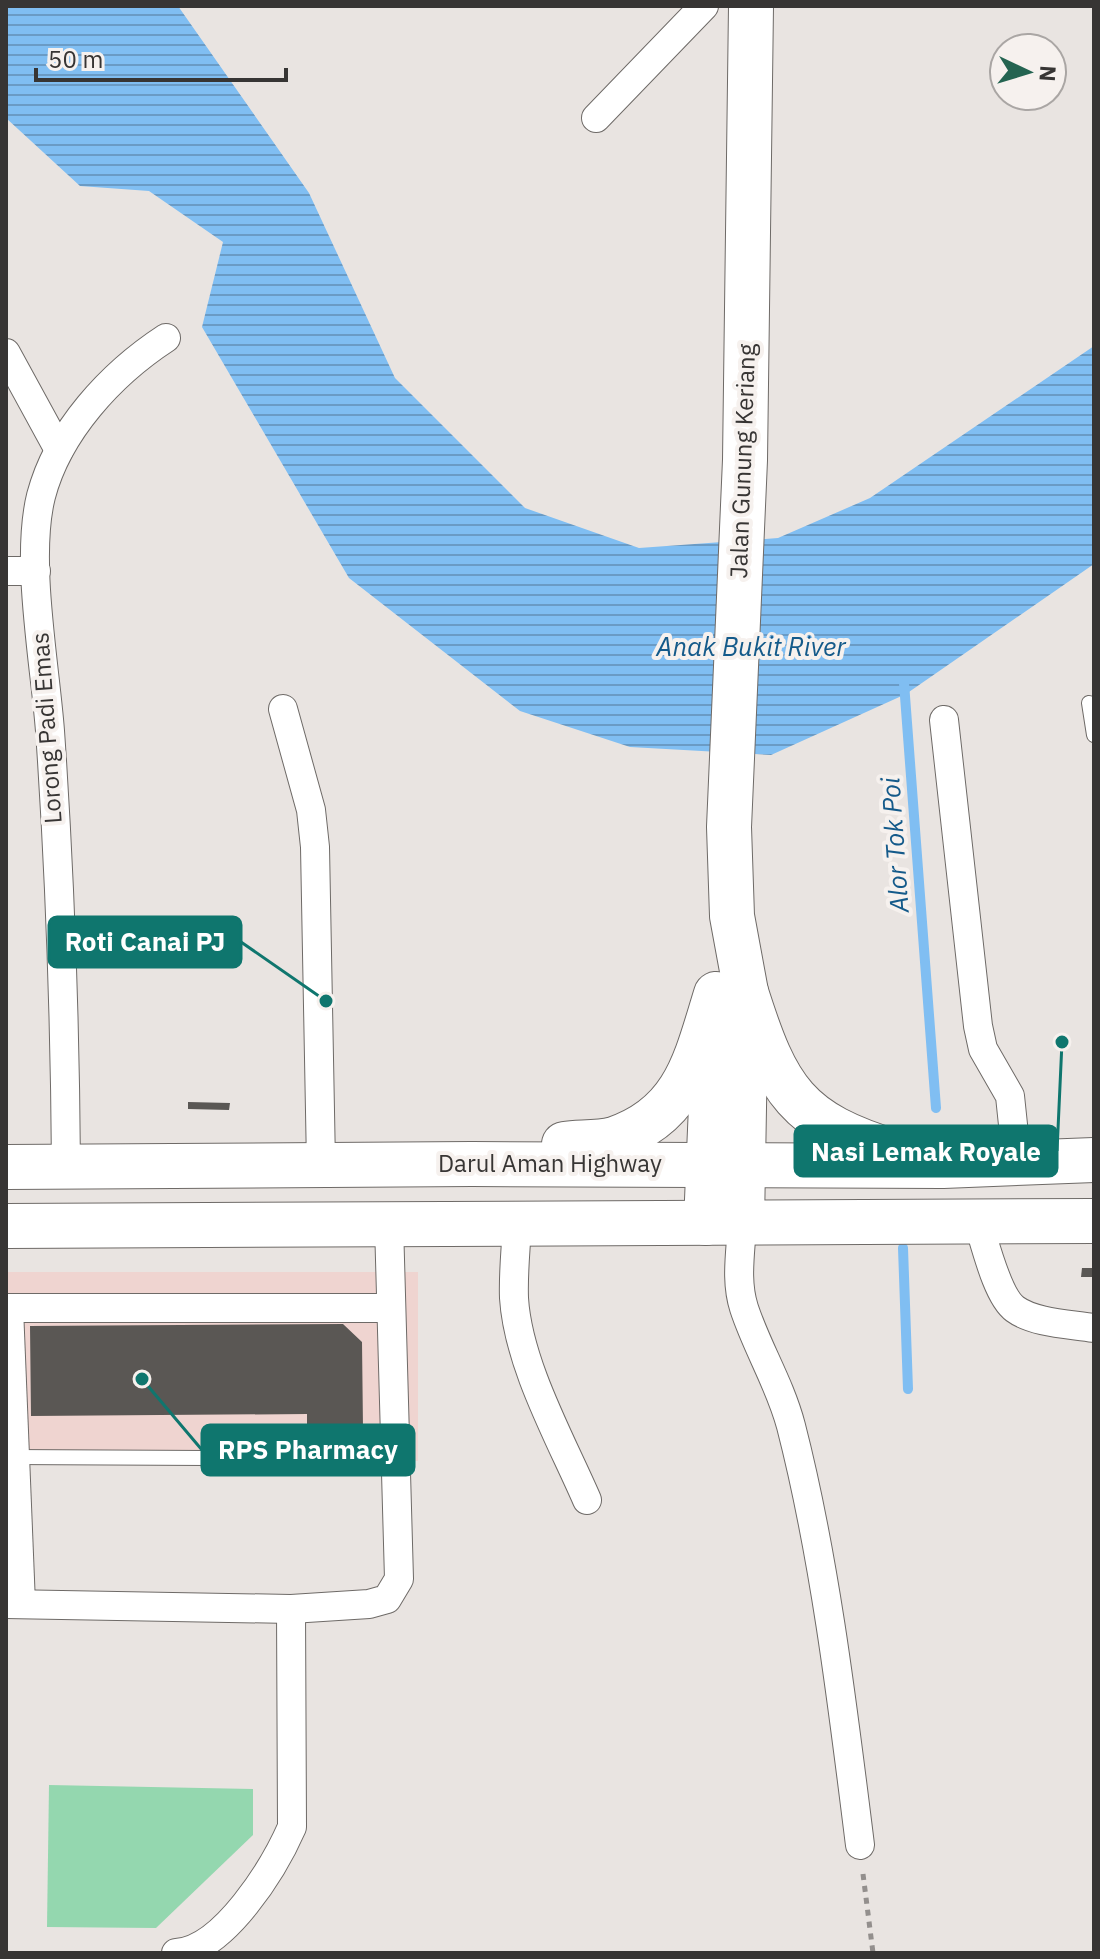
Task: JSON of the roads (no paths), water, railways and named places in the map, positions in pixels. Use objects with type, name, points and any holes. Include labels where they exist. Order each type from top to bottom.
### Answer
[{"type":"main road","name":"Jalan Gunung Keriang","points":[[724,1223],[732,916],[729,827],[745,460],[751,6]]},
{"type":"main road","points":[[472,1164],[527,1149],[613,1139],[647,1121],[680,1094],[731,993]]},
{"type":"main road","points":[[731,993],[782,1082],[807,1110],[835,1132],[943,1166]]},
{"type":"main road","name":"Darul Aman Highway","points":[[6,1167],[321,1164],[943,1166],[1094,1160]]},
{"type":"main road","points":[[6,1226],[1094,1221]]},
{"type":"street","points":[[596,118],[704,6]]},
{"type":"street","name":"Lorong Padi Emas","points":[[66,1166],[51,747],[36,571],[41,497],[59,450],[70,431],[135,359],[166,338]]},
{"type":"street","points":[[6,353],[59,450]]},
{"type":"street","points":[[6,571],[36,571]]},
{"type":"street","points":[[283,709],[311,810],[315,847],[321,1164]]},
{"type":"street","points":[[944,720],[978,1026],[983,1049],[1010,1096],[1017,1163]]},
{"type":"street","points":[[978,1222],[1002,1291],[1013,1308],[1032,1316],[1094,1328]]},
{"type":"street","points":[[724,1223],[744,1307],[778,1383],[791,1426],[813,1535],[860,1845]]},
{"type":"street","points":[[389,1224],[399,1579],[396,1590],[387,1599],[369,1604],[291,1609],[14,1604],[8,1308],[389,1308]]},
{"type":"street","points":[[517,1224],[514,1298],[521,1337],[532,1371],[587,1500]]},
{"type":"street","points":[[176,1953],[196,1949],[224,1929],[283,1848],[292,1827],[291,1609]]},
{"type":"lane","points":[[1089,703],[1094,735]]},
{"type":"lane","points":[[12,1457],[394,1459]]},
{"type":"water","name":"Anak Bukit River","points":[[6,6],[178,6],[309,193],[395,378],[525,508],[639,548],[778,538],[870,498],[1094,346],[1094,564],[906,694],[771,755],[630,747],[520,711],[349,578],[202,327],[223,242],[149,191],[80,186],[6,118]]},
{"type":"waterway","name":"Alor Tok Poi","points":[[904,683],[936,1108]]},
{"type":"waterway","name":"Alor Tok Poi","points":[[903,1248],[908,1389]]},
{"type":"place","name":"Roti Canai PJ","points":[[326,1001]]},
{"type":"place","name":"Nasi Lemak Royale","points":[[1062,1042]]},
{"type":"place","name":"RPS Pharmacy","points":[[142,1379]]}]
